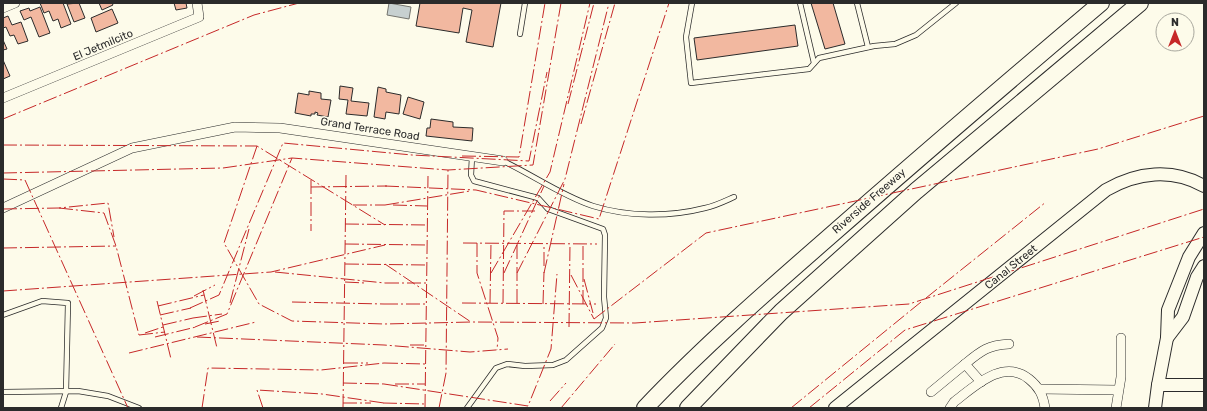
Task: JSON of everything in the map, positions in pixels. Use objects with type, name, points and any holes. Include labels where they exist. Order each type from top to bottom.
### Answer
[{"type":"highway","name":"Riverside Freeway","points":[[645,408],[686,365],[767,291],[944,135],[1101,3]]},
{"type":"highway","points":[[688,408],[781,312],[916,191],[1140,3]]},
{"type":"street","points":[[3,7],[15,3]]},
{"type":"street","name":"El Jetmilcito","points":[[3,98],[199,17],[197,3]]},
{"type":"street","name":"Grand Terrace Road","points":[[3,208],[132,148],[235,127],[280,128],[503,161]]},
{"type":"street","name":"Canal Street","points":[[835,408],[1106,190],[1120,182],[1154,174],[1170,174],[1186,178],[1204,186]]},
{"type":"street","points":[[1155,408],[1158,385],[1168,338],[1168,310],[1189,257],[1204,232]]},
{"type":"street","points":[[1168,338],[1183,317],[1197,277],[1204,266]]},
{"type":"street","points":[[1116,408],[1121,377],[1121,338]]},
{"type":"street","points":[[931,392],[981,352],[994,345],[1009,344]]},
{"type":"street","points":[[965,364],[981,382]]},
{"type":"street","points":[[950,408],[954,402],[995,373],[1008,371],[1023,374],[1039,389],[1043,395],[1044,408]]},
{"type":"street","points":[[1158,385],[1204,385]]},
{"type":"street","points":[[1039,389],[1118,390]]},
{"type":"lane","points":[[520,34],[524,3]]},
{"type":"lane","points":[[692,3],[686,38],[691,83],[809,69],[819,58],[868,47],[896,44],[916,35],[956,3]]},
{"type":"lane","points":[[800,3],[814,63]]},
{"type":"lane","points":[[856,3],[868,47]]},
{"type":"lane","points":[[467,408],[496,368],[507,364],[525,366],[553,365],[566,360],[602,328],[606,318],[604,297],[605,235],[603,229],[548,209],[538,198],[474,181],[471,175],[472,157]]},
{"type":"lane","name":"Grand Terrace Road","points":[[503,161],[573,198],[593,206],[615,212],[646,215],[688,211],[706,208],[734,197]]},
{"type":"lane","points":[[3,315],[42,301],[68,303],[66,392],[61,408]]},
{"type":"lane","points":[[3,392],[66,392],[108,396],[139,408]]},
{"type":"shaded area","points":[[389,3],[411,7],[409,19],[387,15]]},
{"type":"building","points":[[40,3],[63,3],[71,24],[61,28],[58,19],[53,21],[49,11],[44,13]]},
{"type":"building","points":[[79,3],[85,18],[74,22],[67,4]]},
{"type":"building","points":[[99,3],[112,3],[113,5],[102,10]]},
{"type":"building","points":[[174,3],[186,3],[187,8],[176,10]]},
{"type":"building","points":[[420,3],[501,3],[493,47],[466,42],[472,10],[463,8],[459,33],[416,26]]},
{"type":"building","points":[[811,3],[833,3],[845,44],[825,49]]},
{"type":"building","points":[[40,7],[50,33],[39,37],[31,17],[24,20],[20,11],[29,8],[30,11]]},
{"type":"building","points":[[112,9],[118,23],[96,32],[91,18]]},
{"type":"building","points":[[8,16],[12,25],[21,22],[28,41],[18,44],[14,35],[10,36],[6,27],[3,28],[3,18]]},
{"type":"building","points":[[795,25],[798,46],[697,60],[694,38]]},
{"type":"building","points":[[3,40],[7,49],[3,50]]},
{"type":"building","points":[[3,60],[10,76],[3,79]]},
{"type":"building","points":[[340,86],[353,88],[351,101],[369,103],[367,116],[346,114],[348,100],[339,99]]},
{"type":"building","points":[[378,87],[386,89],[386,92],[401,95],[399,114],[386,112],[385,119],[374,117]]},
{"type":"building","points":[[309,91],[321,93],[321,99],[331,100],[328,117],[317,115],[318,113],[315,112],[315,114],[311,114],[311,116],[295,113],[298,93],[309,95]]},
{"type":"building","points":[[408,97],[424,102],[420,119],[403,114]]},
{"type":"building","points":[[431,119],[453,122],[453,127],[473,128],[472,141],[426,136],[427,128],[430,128]]},
{"type":"power","points":[[3,119],[254,15],[299,3]]},
{"type":"power","points":[[462,156],[519,157],[545,3]]},
{"type":"power","points":[[3,173],[223,168],[292,158],[448,170],[533,165],[561,3]]},
{"type":"power","points":[[491,273],[550,172],[590,3]]},
{"type":"power","points":[[568,104],[594,3]]},
{"type":"power","points":[[517,273],[565,179],[609,3]]},
{"type":"power","points":[[581,124],[615,3]]},
{"type":"power","points":[[385,186],[476,190],[599,219],[669,3]]},
{"type":"power","points":[[190,308],[219,295],[283,143],[412,155],[529,161],[547,72]]},
{"type":"power","points":[[594,319],[706,233],[1098,149],[1204,116]]},
{"type":"power","points":[[3,145],[257,146],[385,225]]},
{"type":"power","points":[[257,146],[224,243],[259,304],[292,321],[384,324],[472,322],[635,323],[909,304],[1204,209]]},
{"type":"power","points":[[195,327],[227,314],[292,158]]},
{"type":"power","points":[[439,408],[446,373],[448,170]]},
{"type":"power","points":[[343,408],[346,175]]},
{"type":"power","points":[[425,408],[428,176]]},
{"type":"power","points":[[3,179],[25,180],[128,408]]},
{"type":"power","points":[[311,180],[311,231]]},
{"type":"power","points":[[544,273],[564,184]]},
{"type":"power","points":[[311,187],[387,186]]},
{"type":"power","points":[[504,273],[544,186]]},
{"type":"power","points":[[385,205],[470,191]]},
{"type":"power","points":[[926,298],[1046,202]]},
{"type":"power","points":[[3,209],[59,208],[108,203],[114,237]]},
{"type":"power","points":[[353,205],[385,205]]},
{"type":"power","points":[[393,205],[427,206]]},
{"type":"power","points":[[59,208],[104,213],[116,246],[139,335]]},
{"type":"power","points":[[503,303],[504,211],[535,211]]},
{"type":"power","points":[[345,224],[427,225]]},
{"type":"power","points":[[230,303],[249,229]]},
{"type":"power","points":[[809,408],[905,330],[1204,237]]},
{"type":"power","points":[[463,243],[597,244]]},
{"type":"power","points":[[477,243],[477,273],[498,338],[497,350]]},
{"type":"power","points":[[490,303],[491,243]]},
{"type":"power","points":[[345,244],[427,245]]},
{"type":"power","points":[[544,244],[544,266]]},
{"type":"power","points":[[569,327],[570,244]]},
{"type":"power","points":[[583,244],[583,304]]},
{"type":"power","points":[[3,291],[271,272],[385,245]]},
{"type":"power","points":[[517,245],[517,303]]},
{"type":"power","points":[[3,248],[116,246]]},
{"type":"power","points":[[345,264],[426,265]]},
{"type":"power","points":[[385,264],[471,322]]},
{"type":"power","points":[[275,272],[385,283]]},
{"type":"power","points":[[543,304],[544,272]]},
{"type":"power","points":[[384,384],[528,406],[551,349],[557,274]]},
{"type":"power","points":[[571,275],[594,319]]},
{"type":"power","points":[[584,279],[593,313]]},
{"type":"power","points":[[345,282],[365,283]]},
{"type":"power","points":[[385,283],[426,283]]},
{"type":"power","points":[[194,296],[215,285]]},
{"type":"power","points":[[203,290],[217,348]]},
{"type":"power","points":[[158,306],[204,295]]},
{"type":"power","points":[[157,301],[171,359]]},
{"type":"power","points":[[292,302],[384,304]]},
{"type":"power","points":[[791,408],[921,302]]},
{"type":"power","points":[[462,303],[596,304]]},
{"type":"power","points":[[384,304],[426,304]]},
{"type":"power","points":[[160,315],[191,308]]},
{"type":"power","points":[[193,318],[222,314]]},
{"type":"power","points":[[163,325],[193,318]]},
{"type":"power","points":[[205,324],[220,321]]},
{"type":"power","points":[[129,353],[256,322]]},
{"type":"power","points":[[145,333],[163,327]]},
{"type":"power","points":[[155,337],[196,327]]},
{"type":"power","points":[[139,335],[165,332]]},
{"type":"power","points":[[197,337],[384,345],[470,352],[508,349]]},
{"type":"power","points":[[561,408],[615,344]]},
{"type":"power","points":[[410,345],[426,345]]},
{"type":"power","points":[[344,363],[368,363]]},
{"type":"power","points":[[384,363],[425,364]]},
{"type":"power","points":[[202,408],[208,368],[321,370],[384,363]]},
{"type":"power","points":[[343,383],[385,384]]},
{"type":"power","points":[[550,401],[566,383]]},
{"type":"power","points":[[395,384],[425,384]]},
{"type":"power","points":[[263,408],[257,390],[322,394],[384,403]]},
{"type":"power","points":[[343,403],[371,403]]},
{"type":"power","points":[[383,403],[425,404]]}]
